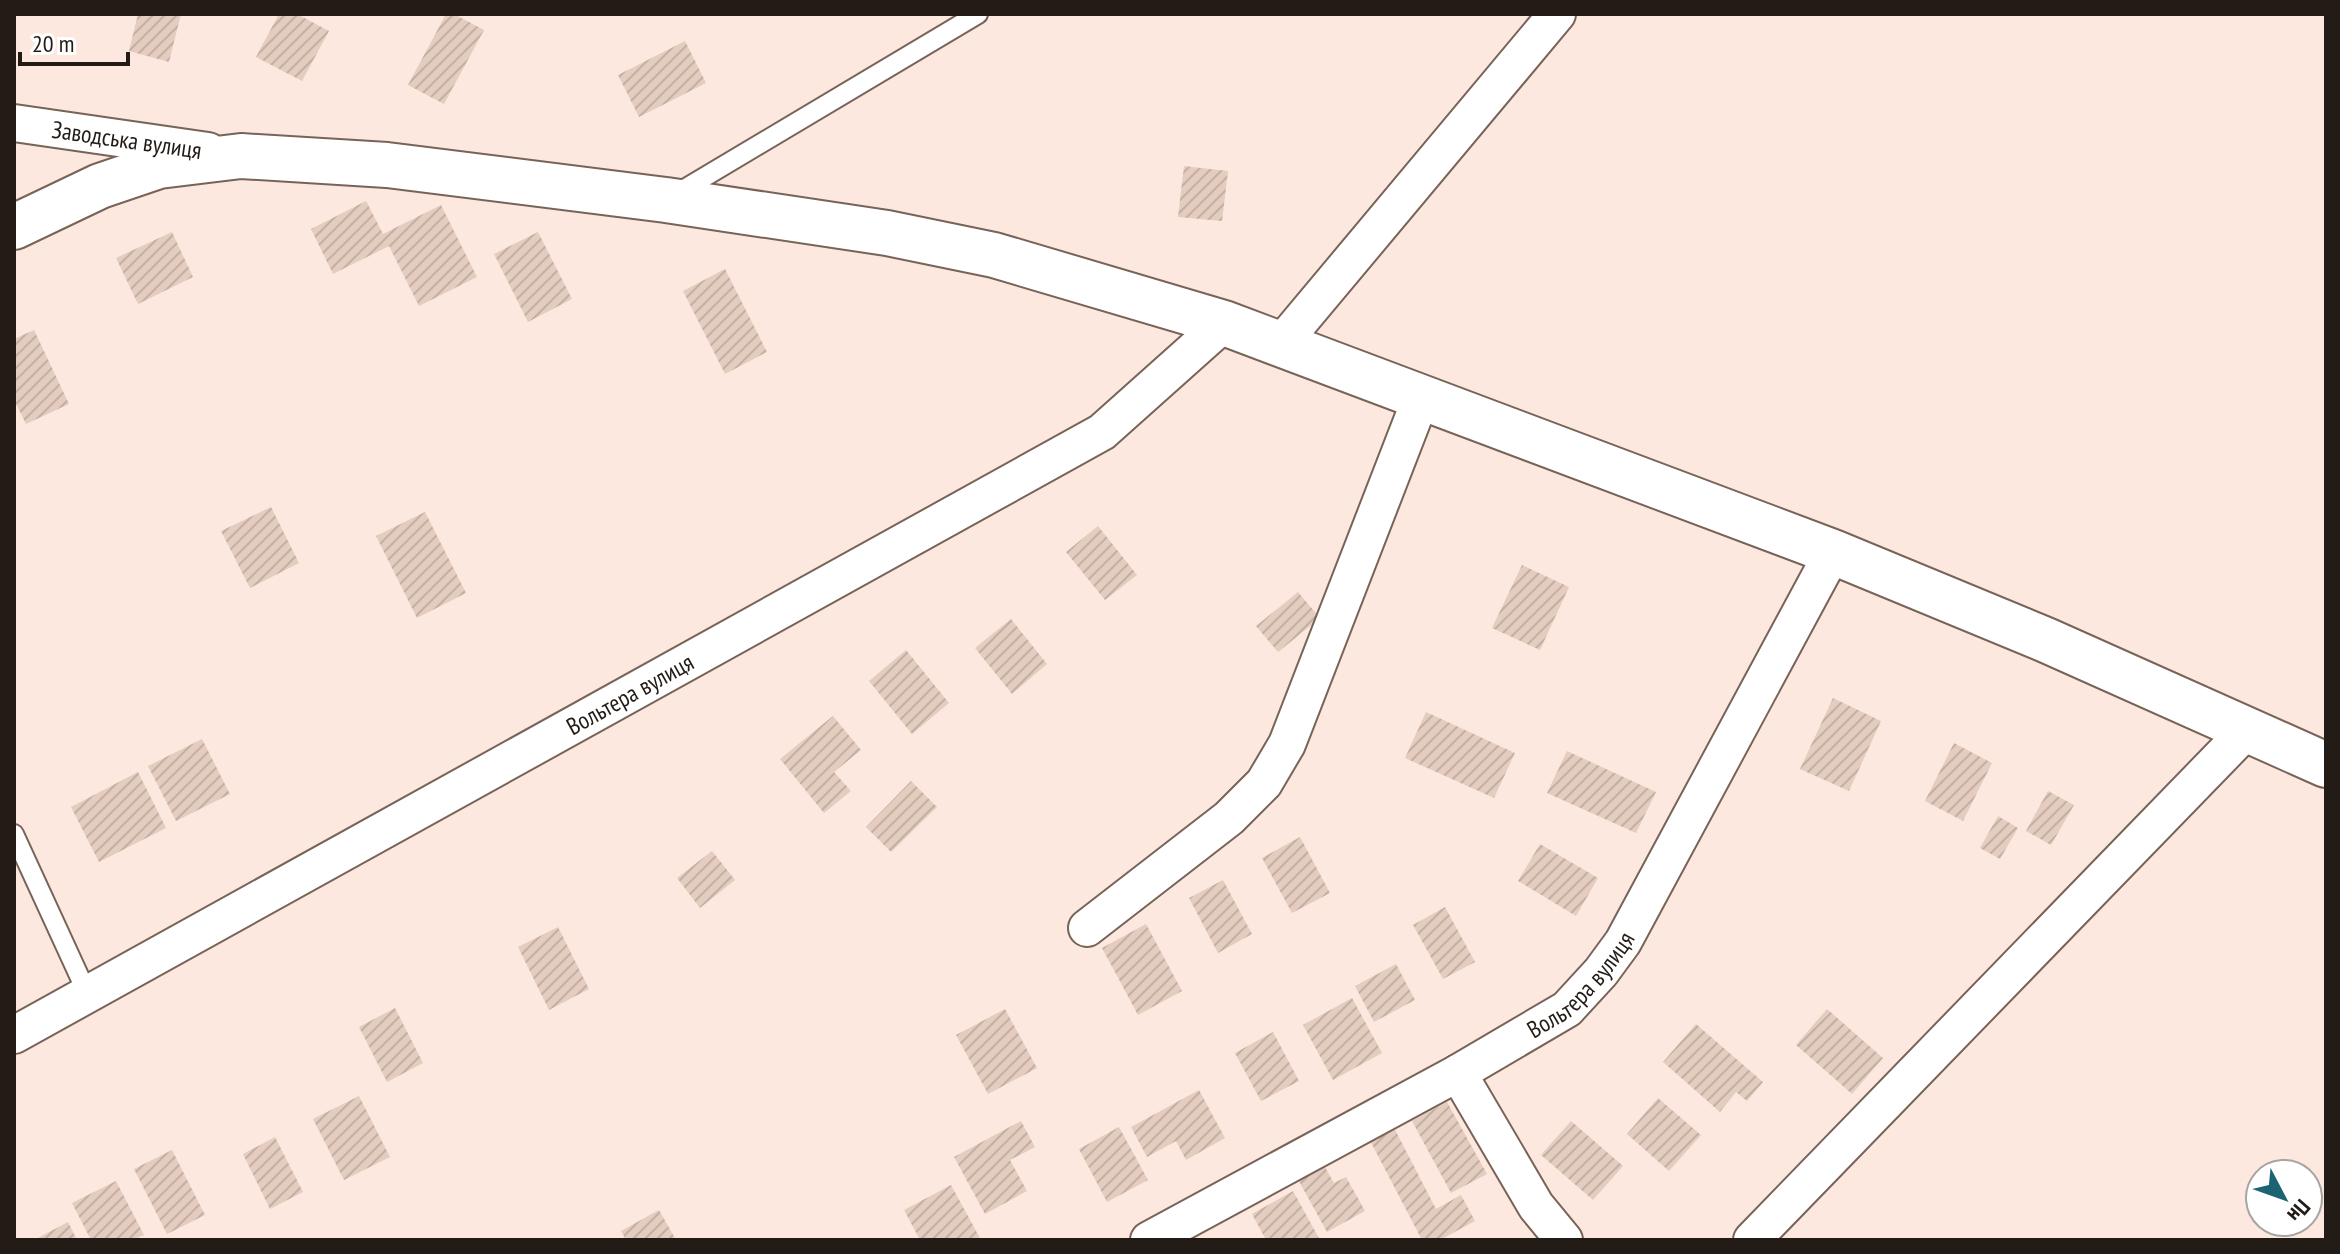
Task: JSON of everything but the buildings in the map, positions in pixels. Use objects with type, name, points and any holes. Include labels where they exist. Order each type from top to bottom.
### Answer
[{"type":"main road","points":[[14,227],[100,186],[159,166],[241,156],[387,165],[666,200],[887,233],[994,255],[1224,323],[1833,552],[2046,640],[2326,765]]},
{"type":"street","points":[[1281,344],[1557,14]]},
{"type":"street","name":"Заводська вулиця","points":[[14,123],[241,156]]},
{"type":"street","name":"Вольтера вулиця","points":[[14,1035],[1102,432],[1224,323]]},
{"type":"street","points":[[1087,928],[1229,818],[1264,783],[1287,744],[1421,398]]},
{"type":"street","name":"Вольтера вулиця","points":[[1149,1240],[1458,1073],[1567,1009],[1623,942],[1833,552]]},
{"type":"street","points":[[1752,1240],[2247,730]]},
{"type":"street","points":[[1458,1073],[1536,1206],[1564,1240]]},
{"type":"lane","points":[[666,200],[978,14]]},
{"type":"lane","points":[[14,834],[87,993]]}]
